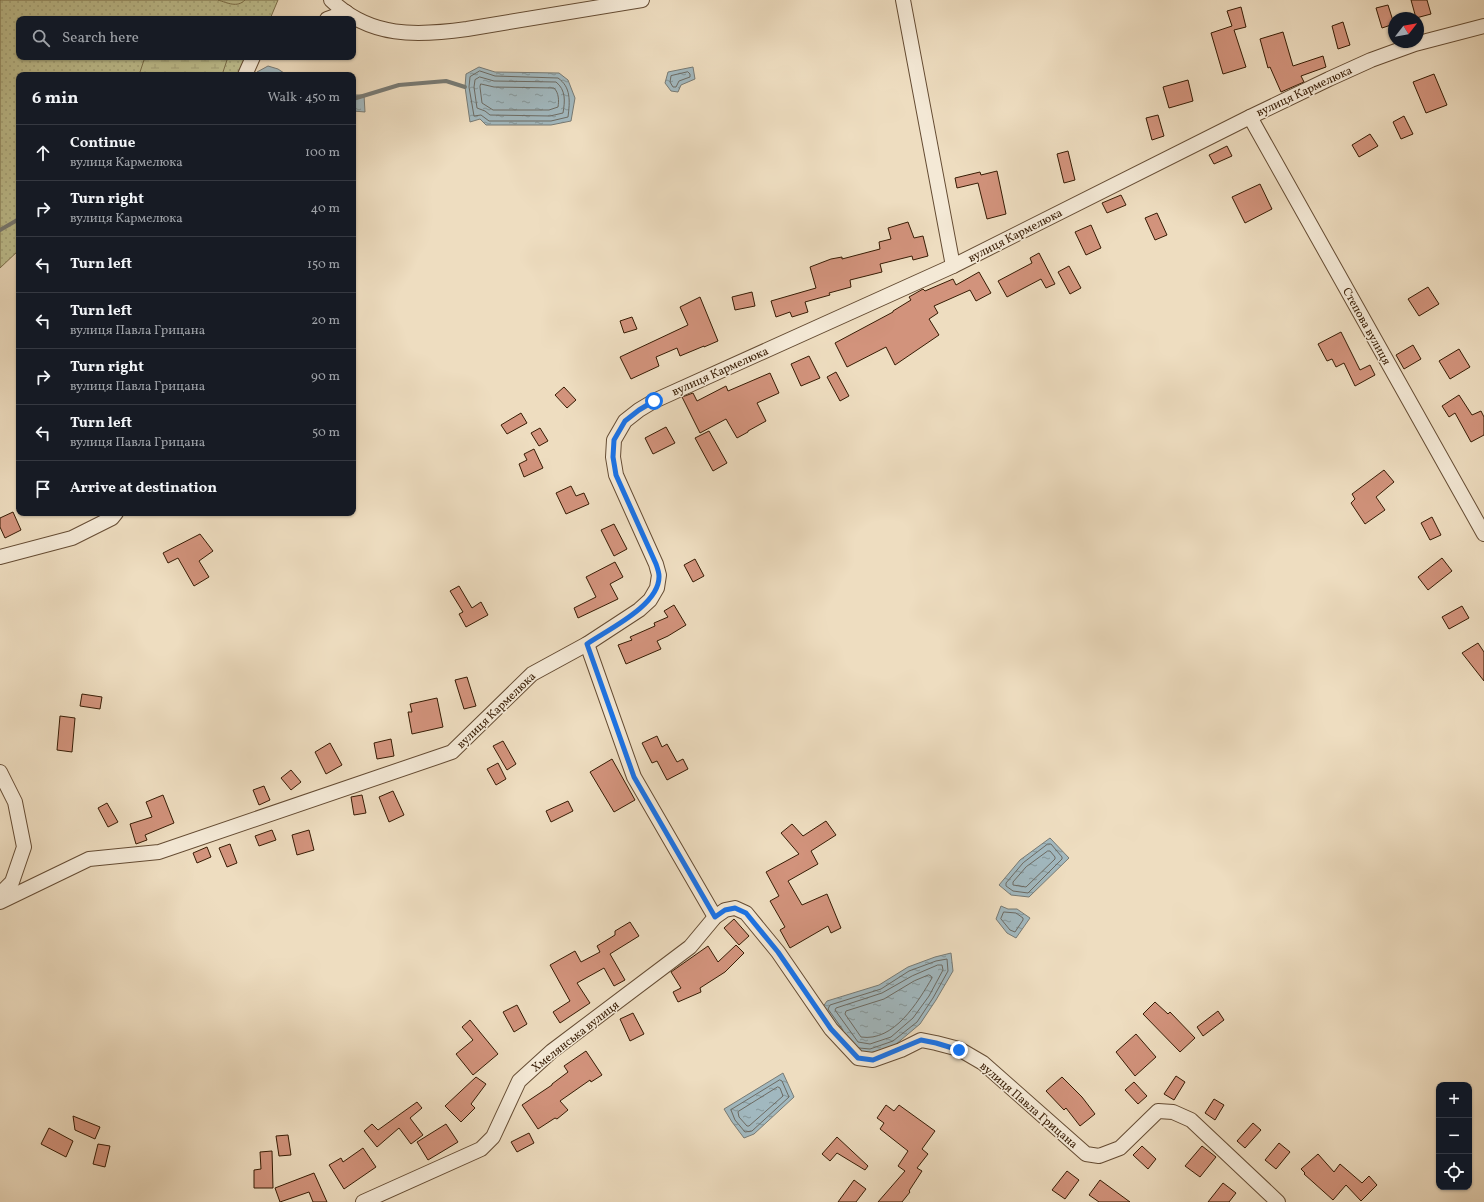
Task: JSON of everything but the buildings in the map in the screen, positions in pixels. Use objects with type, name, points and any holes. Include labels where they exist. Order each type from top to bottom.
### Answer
[{"type":"street","points":[[331,0],[352,16]]},
{"type":"street","points":[[356,18],[365,24],[387,31],[405,33],[445,32],[642,0]]},
{"type":"street","points":[[903,0],[953,266]]},
{"type":"street","points":[[335,16],[346,12]]},
{"type":"street","name":"вулиця Кармелюка","points":[[0,902],[90,859],[159,852],[452,752],[532,674],[587,644],[639,610],[650,600],[657,588],[659,575],[656,564],[616,475],[613,457],[614,440],[625,421],[639,410],[654,401],[953,266],[1250,117],[1371,60],[1415,44],[1484,26]]},
{"type":"street","points":[[246,72],[252,60]]},
{"type":"street","name":"Степова вулиця","points":[[1250,117],[1484,534]]},
{"type":"street","points":[[0,557],[72,538],[114,516]]},
{"type":"street","points":[[587,644],[634,777],[715,917]]},
{"type":"street","points":[[0,772],[15,802],[24,847],[12,882],[0,894]]},
{"type":"street","name":"вулиця Павла Грицана","points":[[715,917],[725,910],[735,908],[746,913],[778,952],[831,1029],[858,1058],[873,1060],[921,1040],[959,1050],[983,1063],[1086,1154],[1099,1156],[1120,1148],[1158,1111],[1173,1112],[1191,1120],[1278,1202]]},
{"type":"street","name":"Хмелянська вулиця","points":[[363,1202],[481,1149],[493,1137],[519,1081],[552,1051],[690,947],[715,917]]},
{"type":"green space","points":[[0,0],[278,0],[271,16],[16,16],[16,60],[249,60],[243,72],[16,72],[16,253],[0,268]]},
{"type":"green space","points":[[218,0],[245,0],[239,4],[236,4]]},
{"type":"green space","points":[[144,60],[227,60],[223,72],[140,72]]},
{"type":"water","points":[[268,66],[282,72],[257,72]]},
{"type":"water","points":[[479,67],[495,72],[559,73],[568,80],[575,98],[571,121],[551,125],[486,125],[480,119],[470,122],[465,87],[466,74]]},
{"type":"water","points":[[693,67],[695,79],[681,85],[678,92],[671,91],[665,83],[668,72]]},
{"type":"water","points":[[356,95],[364,95],[365,112],[356,111]]},
{"type":"water","points":[[1050,838],[1069,858],[1029,897],[1011,895],[999,885],[1020,860]]},
{"type":"water","points":[[1001,906],[1008,909],[1017,909],[1030,918],[1016,938],[1007,933],[996,919]]},
{"type":"water","points":[[951,953],[953,971],[936,1000],[920,1024],[895,1045],[871,1053],[853,1051],[822,1008],[827,1001],[879,985],[908,967]]},
{"type":"water","points":[[783,1073],[794,1097],[754,1134],[744,1138],[724,1109]]},
{"type":"waterway","points":[[356,98],[399,85],[446,81],[465,87]]},
{"type":"waterway","points":[[0,230],[16,221]]},
{"type":"route","points":[[654,401],[625,421],[614,440],[613,457],[616,475],[656,564],[659,575],[657,588],[650,600],[639,610],[587,644],[634,777],[715,917],[725,910],[735,908],[746,913],[778,952],[831,1029],[858,1058],[873,1060],[901,1050],[921,1040],[959,1050]]}]
